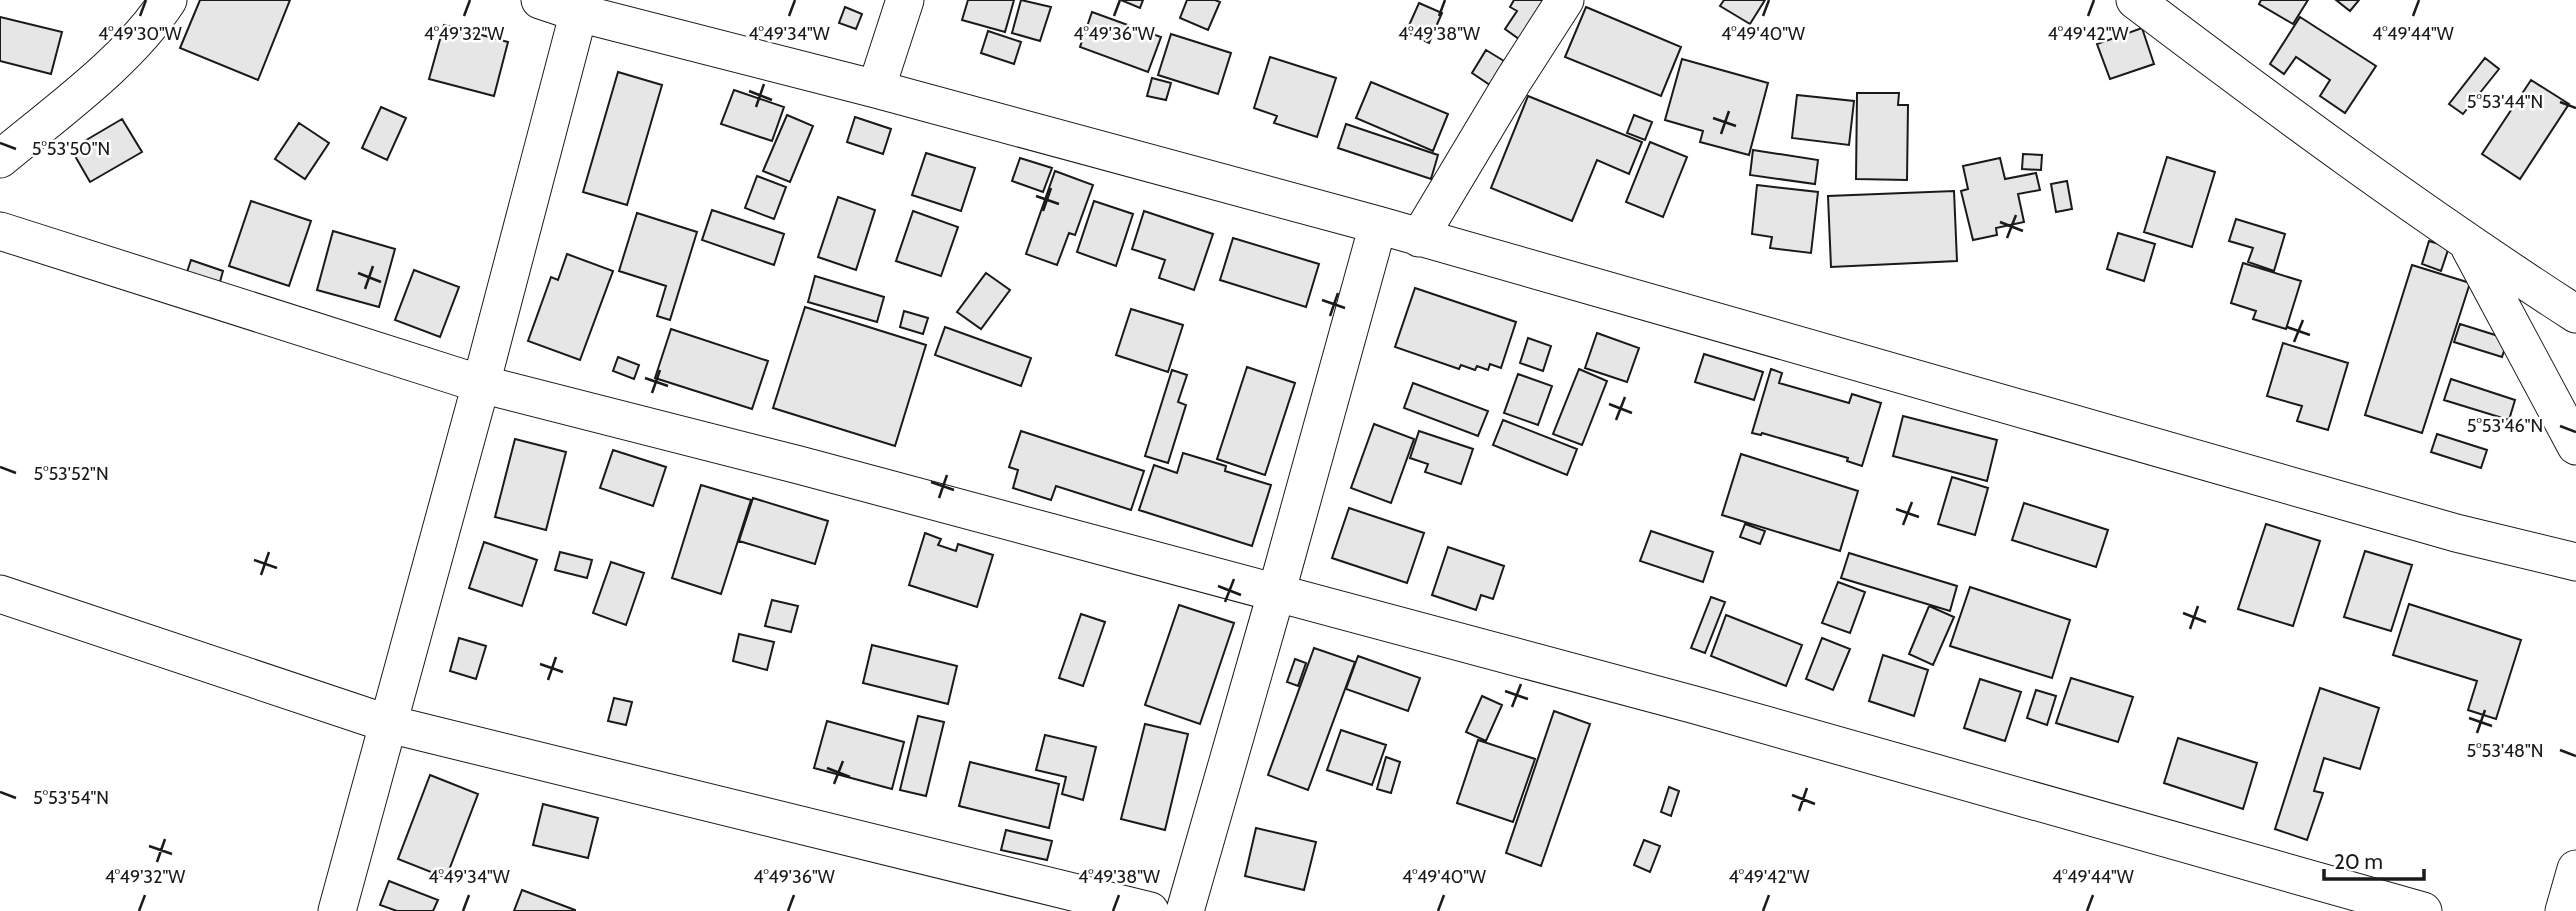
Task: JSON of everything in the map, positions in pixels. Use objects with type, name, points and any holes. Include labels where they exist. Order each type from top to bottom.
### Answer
[{"type":"street","points":[[0,159],[93,81],[137,39],[167,0]]},
{"type":"street","points":[[540,0],[580,6],[1378,225],[2456,533],[2576,562]]},
{"type":"street","points":[[876,89],[905,0]]},
{"type":"street","points":[[1419,237],[1565,0]]},
{"type":"street","points":[[2135,0],[2247,85],[2468,244],[2576,314]]},
{"type":"street","points":[[337,911],[481,384],[580,6]]},
{"type":"street","points":[[1185,911],[1378,225]]},
{"type":"street","points":[[0,231],[481,384],[799,465],[1695,705],[2423,911]]},
{"type":"street","points":[[2468,244],[2576,446]]},
{"type":"street","points":[[0,594],[389,724],[1150,911]]},
{"type":"street","points":[[2564,911],[2576,869]]},
{"type":"building","points":[[200,0],[290,0],[258,80],[180,48]]},
{"type":"building","points":[[968,0],[1014,0],[1005,32],[962,20]]},
{"type":"building","points":[[1021,0],[1051,7],[1040,41],[1012,33]]},
{"type":"building","points":[[1121,0],[1143,0],[1140,8]]},
{"type":"building","points":[[1187,0],[1220,2],[1208,30],[1180,18]]},
{"type":"building","points":[[1514,0],[1546,0],[1519,39],[1505,29],[1517,11],[1510,7]]},
{"type":"building","points":[[1724,0],[1765,0],[1750,24],[1720,6]]},
{"type":"building","points":[[2261,0],[2308,0],[2293,24],[2259,4]]},
{"type":"building","points":[[2336,0],[2359,0],[2350,11]]},
{"type":"building","points":[[1419,3],[1442,13],[1429,43],[1406,32]]},
{"type":"building","points":[[845,7],[862,14],[856,29],[839,23]]},
{"type":"building","points":[[1586,7],[1681,47],[1661,96],[1565,57]]},
{"type":"building","points":[[1092,12],[1161,37],[1148,72],[1080,47]]},
{"type":"building","points":[[0,17],[62,32],[51,74],[0,61]]},
{"type":"building","points":[[2300,17],[2376,66],[2345,113],[2320,96],[2330,80],[2296,57],[2284,74],[2270,64]]},
{"type":"building","points":[[444,25],[508,42],[494,96],[429,79]]},
{"type":"building","points":[[2142,28],[2154,64],[2110,79],[2097,44]]},
{"type":"building","points":[[988,31],[1021,42],[1014,64],[981,53]]},
{"type":"building","points":[[1171,34],[1231,53],[1218,94],[1158,75]]},
{"type":"building","points":[[1486,50],[1504,61],[1490,85],[1472,73]]},
{"type":"building","points":[[1270,57],[1336,78],[1317,137],[1274,123],[1277,116],[1254,108]]},
{"type":"building","points":[[2485,58],[2499,69],[2463,114],[2449,104]]},
{"type":"building","points":[[1682,59],[1768,83],[1749,155],[1700,142],[1703,131],[1665,120]]},
{"type":"building","points":[[618,72],[662,85],[627,205],[583,192]]},
{"type":"building","points":[[1152,78],[1171,83],[1166,100],[1147,96]]},
{"type":"building","points":[[2531,80],[2569,104],[2520,179],[2482,154]]},
{"type":"building","points":[[1371,82],[1448,114],[1433,151],[1356,118]]},
{"type":"building","points":[[734,90],[784,107],[772,141],[721,124]]},
{"type":"building","points":[[1857,93],[1899,93],[1898,105],[1908,105],[1907,180],[1856,179]]},
{"type":"building","points":[[1797,95],[1854,101],[1849,145],[1792,138]]},
{"type":"building","points":[[1528,96],[1642,142],[1629,174],[1597,160],[1572,221],[1491,188]]},
{"type":"building","points":[[381,107],[406,118],[387,160],[362,148]]},
{"type":"building","points":[[787,115],[813,126],[790,182],[763,171]]},
{"type":"building","points":[[1634,115],[1652,122],[1645,140],[1627,133]]},
{"type":"building","points":[[855,117],[891,129],[883,154],[847,142]]},
{"type":"building","points":[[122,119],[142,152],[90,182],[71,149]]},
{"type":"building","points":[[299,123],[329,143],[305,179],[275,159]]},
{"type":"building","points":[[1346,124],[1438,155],[1431,179],[1338,148]]},
{"type":"building","points":[[1650,142],[1687,157],[1663,217],[1626,202]]},
{"type":"building","points":[[1753,150],[1818,160],[1815,184],[1750,175]]},
{"type":"building","points":[[926,153],[975,168],[961,211],[912,195]]},
{"type":"building","points":[[2023,154],[2042,155],[2041,170],[2022,169]]},
{"type":"building","points":[[2167,157],[2215,172],[2192,247],[2144,232]]},
{"type":"building","points":[[1020,158],[1052,168],[1043,192],[1012,181]]},
{"type":"building","points":[[2000,158],[2005,179],[2036,173],[2040,190],[2018,194],[2024,222],[1996,228],[1997,235],[1973,240],[1961,191],[1968,189],[1963,166]]},
{"type":"building","points":[[1055,171],[1093,185],[1075,235],[1069,233],[1057,265],[1026,254]]},
{"type":"building","points":[[757,176],[786,187],[774,219],[745,208]]},
{"type":"building","points":[[2067,181],[2072,209],[2056,212],[2051,184]]},
{"type":"building","points":[[1757,185],[1818,192],[1811,253],[1770,248],[1772,237],[1752,234]]},
{"type":"building","points":[[1954,191],[1957,261],[1831,267],[1828,196]]},
{"type":"building","points":[[838,197],[875,210],[856,270],[818,257]]},
{"type":"building","points":[[251,201],[311,221],[289,286],[229,266]]},
{"type":"building","points":[[1094,201],[1133,214],[1116,266],[1077,252]]},
{"type":"building","points":[[712,210],[784,234],[774,265],[702,240]]},
{"type":"building","points":[[913,211],[958,227],[941,276],[896,261]]},
{"type":"building","points":[[1144,211],[1213,234],[1194,290],[1159,278],[1165,260],[1132,249]]},
{"type":"building","points":[[637,213],[697,232],[670,320],[657,316],[666,286],[619,271]]},
{"type":"building","points":[[2236,219],[2285,234],[2274,271],[2248,262],[2253,248],[2229,241]]},
{"type":"building","points":[[333,231],[395,249],[379,307],[317,290]]},
{"type":"building","points":[[2118,233],[2155,244],[2144,281],[2107,269]]},
{"type":"building","points":[[1233,238],[1319,264],[1306,307],[1220,280]]},
{"type":"building","points":[[2429,241],[2449,247],[2441,271],[2422,264]]},
{"type":"building","points":[[567,254],[613,271],[580,360],[528,341],[551,277],[558,280]]},
{"type":"building","points":[[191,260],[223,271],[218,289],[185,278]]},
{"type":"building","points":[[2243,263],[2301,281],[2286,329],[2253,319],[2256,311],[2231,303]]},
{"type":"building","points":[[2412,265],[2470,283],[2422,433],[2365,415]]},
{"type":"building","points":[[414,270],[459,287],[440,337],[395,320]]},
{"type":"building","points":[[986,273],[1010,290],[981,329],[957,312]]},
{"type":"building","points":[[815,276],[884,297],[877,322],[808,302]]},
{"type":"building","points":[[1415,288],[1516,322],[1501,368],[1490,364],[1488,370],[1477,366],[1475,370],[1461,365],[1459,369],[1395,347]]},
{"type":"building","points":[[805,307],[926,345],[895,446],[773,408]]},
{"type":"building","points":[[1131,309],[1183,325],[1168,372],[1116,355]]},
{"type":"building","points":[[904,311],[928,318],[923,334],[900,327]]},
{"type":"building","points":[[2460,324],[2508,339],[2502,357],[2454,342]]},
{"type":"building","points":[[945,327],[1031,358],[1021,386],[935,355]]},
{"type":"building","points":[[671,329],[768,361],[752,409],[655,378]]},
{"type":"building","points":[[1597,333],[1639,348],[1627,382],[1585,368]]},
{"type":"building","points":[[1528,338],[1551,346],[1543,371],[1520,363]]},
{"type":"building","points":[[2283,343],[2348,363],[2328,430],[2297,421],[2302,406],[2267,396]]},
{"type":"building","points":[[1704,354],[1763,372],[1754,400],[1695,382]]},
{"type":"building","points":[[618,357],[639,365],[634,379],[613,371]]},
{"type":"building","points":[[1247,367],[1295,383],[1265,475],[1217,459]]},
{"type":"building","points":[[1579,369],[1607,381],[1582,445],[1553,434]]},
{"type":"building","points":[[1771,369],[1782,373],[1779,383],[1849,403],[1852,394],[1881,403],[1862,466],[1847,461],[1848,458],[1762,433],[1752,433]]},
{"type":"building","points":[[1172,370],[1187,375],[1178,402],[1186,405],[1168,463],[1145,456]]},
{"type":"building","points":[[1518,374],[1552,386],[1538,425],[1504,413]]},
{"type":"building","points":[[2451,379],[2515,400],[2509,420],[2444,400]]},
{"type":"building","points":[[1413,383],[1488,411],[1478,436],[1404,408]]},
{"type":"building","points":[[1903,416],[1997,440],[1987,481],[1893,456]]},
{"type":"building","points":[[1503,420],[1577,449],[1567,475],[1493,445]]},
{"type":"building","points":[[1374,424],[1414,439],[1391,503],[1351,488]]},
{"type":"building","points":[[1021,431],[1144,471],[1131,510],[1056,486],[1051,500],[1013,488],[1018,470],[1009,467]]},
{"type":"building","points":[[1419,431],[1473,449],[1461,484],[1425,472],[1428,464],[1410,458]]},
{"type":"building","points":[[2437,434],[2487,450],[2481,468],[2431,452]]},
{"type":"building","points":[[515,439],[566,452],[546,530],[495,517]]},
{"type":"building","points":[[613,450],[666,467],[653,506],[600,488]]},
{"type":"building","points":[[1183,453],[1226,466],[1225,471],[1271,485],[1252,546],[1139,510],[1154,465],[1177,473]]},
{"type":"building","points":[[1741,454],[1858,491],[1840,551],[1722,515]]},
{"type":"building","points":[[1952,477],[1988,488],[1975,535],[1938,524]]},
{"type":"building","points":[[701,485],[751,500],[721,594],[672,578]]},
{"type":"building","points":[[753,498],[828,521],[815,564],[739,541]]},
{"type":"building","points":[[2024,503],[2108,530],[2096,567],[2012,540]]},
{"type":"building","points":[[1349,508],[1424,533],[1407,583],[1332,558]]},
{"type":"building","points":[[1745,524],[1765,531],[1760,544],[1740,537]]},
{"type":"building","points":[[2266,524],[2320,541],[2293,626],[2238,609]]},
{"type":"building","points":[[1651,531],[1713,552],[1703,582],[1640,561]]},
{"type":"building","points":[[925,533],[941,539],[938,545],[956,551],[958,544],[993,555],[977,607],[909,585]]},
{"type":"building","points":[[484,542],[537,560],[522,606],[469,588]]},
{"type":"building","points":[[1448,547],[1504,566],[1493,599],[1481,595],[1476,610],[1432,595]]},
{"type":"building","points":[[2365,551],[2412,565],[2391,631],[2344,617]]},
{"type":"building","points":[[560,552],[592,560],[587,578],[555,570]]},
{"type":"building","points":[[1849,553],[1957,586],[1950,611],[1841,578]]},
{"type":"building","points":[[611,562],[644,573],[626,625],[593,613]]},
{"type":"building","points":[[1838,582],[1865,592],[1850,633],[1822,623]]},
{"type":"building","points":[[1970,587],[2070,620],[2052,678],[1950,646]]},
{"type":"building","points":[[1711,597],[1725,602],[1705,653],[1691,648]]},
{"type":"building","points":[[772,600],[798,606],[791,632],[765,626]]},
{"type":"building","points":[[2409,604],[2521,640],[2496,719],[2468,710],[2477,681],[2393,655]]},
{"type":"building","points":[[1179,605],[1234,623],[1200,724],[1145,705]]},
{"type":"building","points":[[1929,606],[1954,617],[1933,665],[1909,654]]},
{"type":"building","points":[[1081,614],[1105,622],[1083,686],[1059,678]]},
{"type":"building","points":[[1726,615],[1802,645],[1786,686],[1711,656]]},
{"type":"building","points":[[739,634],[774,642],[767,670],[733,661]]},
{"type":"building","points":[[459,638],[486,646],[476,679],[450,671]]},
{"type":"building","points":[[1822,638],[1850,649],[1833,690],[1806,679]]},
{"type":"building","points":[[872,645],[957,666],[948,704],[863,683]]},
{"type":"building","points":[[1314,648],[1355,662],[1308,790],[1268,775]]},
{"type":"building","points":[[1883,655],[1928,670],[1914,716],[1869,701]]},
{"type":"building","points":[[1358,656],[1420,678],[1408,711],[1346,689]]},
{"type":"building","points":[[1295,659],[1306,663],[1298,686],[1287,682]]},
{"type":"building","points":[[2071,678],[2133,697],[2118,742],[2056,723]]},
{"type":"building","points":[[1980,679],[2021,692],[2005,741],[1964,728]]},
{"type":"building","points":[[2320,688],[2379,708],[2360,769],[2324,758],[2314,791],[2323,793],[2307,840],[2275,829]]},
{"type":"building","points":[[2036,690],[2056,696],[2047,725],[2027,718]]},
{"type":"building","points":[[1482,696],[1502,705],[1486,741],[1466,732]]},
{"type":"building","points":[[614,698],[632,702],[626,725],[608,721]]},
{"type":"building","points":[[1554,711],[1590,724],[1541,866],[1506,853]]},
{"type":"building","points":[[918,716],[944,722],[926,796],[900,790]]},
{"type":"building","points":[[827,721],[904,742],[892,789],[814,768]]},
{"type":"building","points":[[1145,724],[1188,734],[1165,830],[1121,819]]},
{"type":"building","points":[[1341,730],[1386,745],[1372,785],[1327,770]]},
{"type":"building","points":[[1045,735],[1096,747],[1083,800],[1062,794],[1066,777],[1036,770]]},
{"type":"building","points":[[2178,738],[2257,763],[2243,809],[2164,783]]},
{"type":"building","points":[[1478,740],[1535,759],[1513,822],[1457,803]]},
{"type":"building","points":[[1386,757],[1400,762],[1391,793],[1377,789]]},
{"type":"building","points":[[970,762],[1059,784],[1049,828],[959,806]]},
{"type":"building","points":[[430,775],[478,794],[446,878],[398,859]]},
{"type":"building","points":[[1669,787],[1679,791],[1671,816],[1661,812]]},
{"type":"building","points":[[543,804],[598,818],[588,858],[533,845]]},
{"type":"building","points":[[1256,828],[1316,842],[1304,890],[1245,876]]},
{"type":"building","points":[[1006,830],[1052,841],[1047,860],[1001,850]]},
{"type":"building","points":[[1644,840],[1660,846],[1650,872],[1634,865]]},
{"type":"building","points":[[389,881],[438,900],[433,911],[397,911],[380,905]]},
{"type":"building","points":[[522,890],[575,910],[575,911],[514,911]]}]
